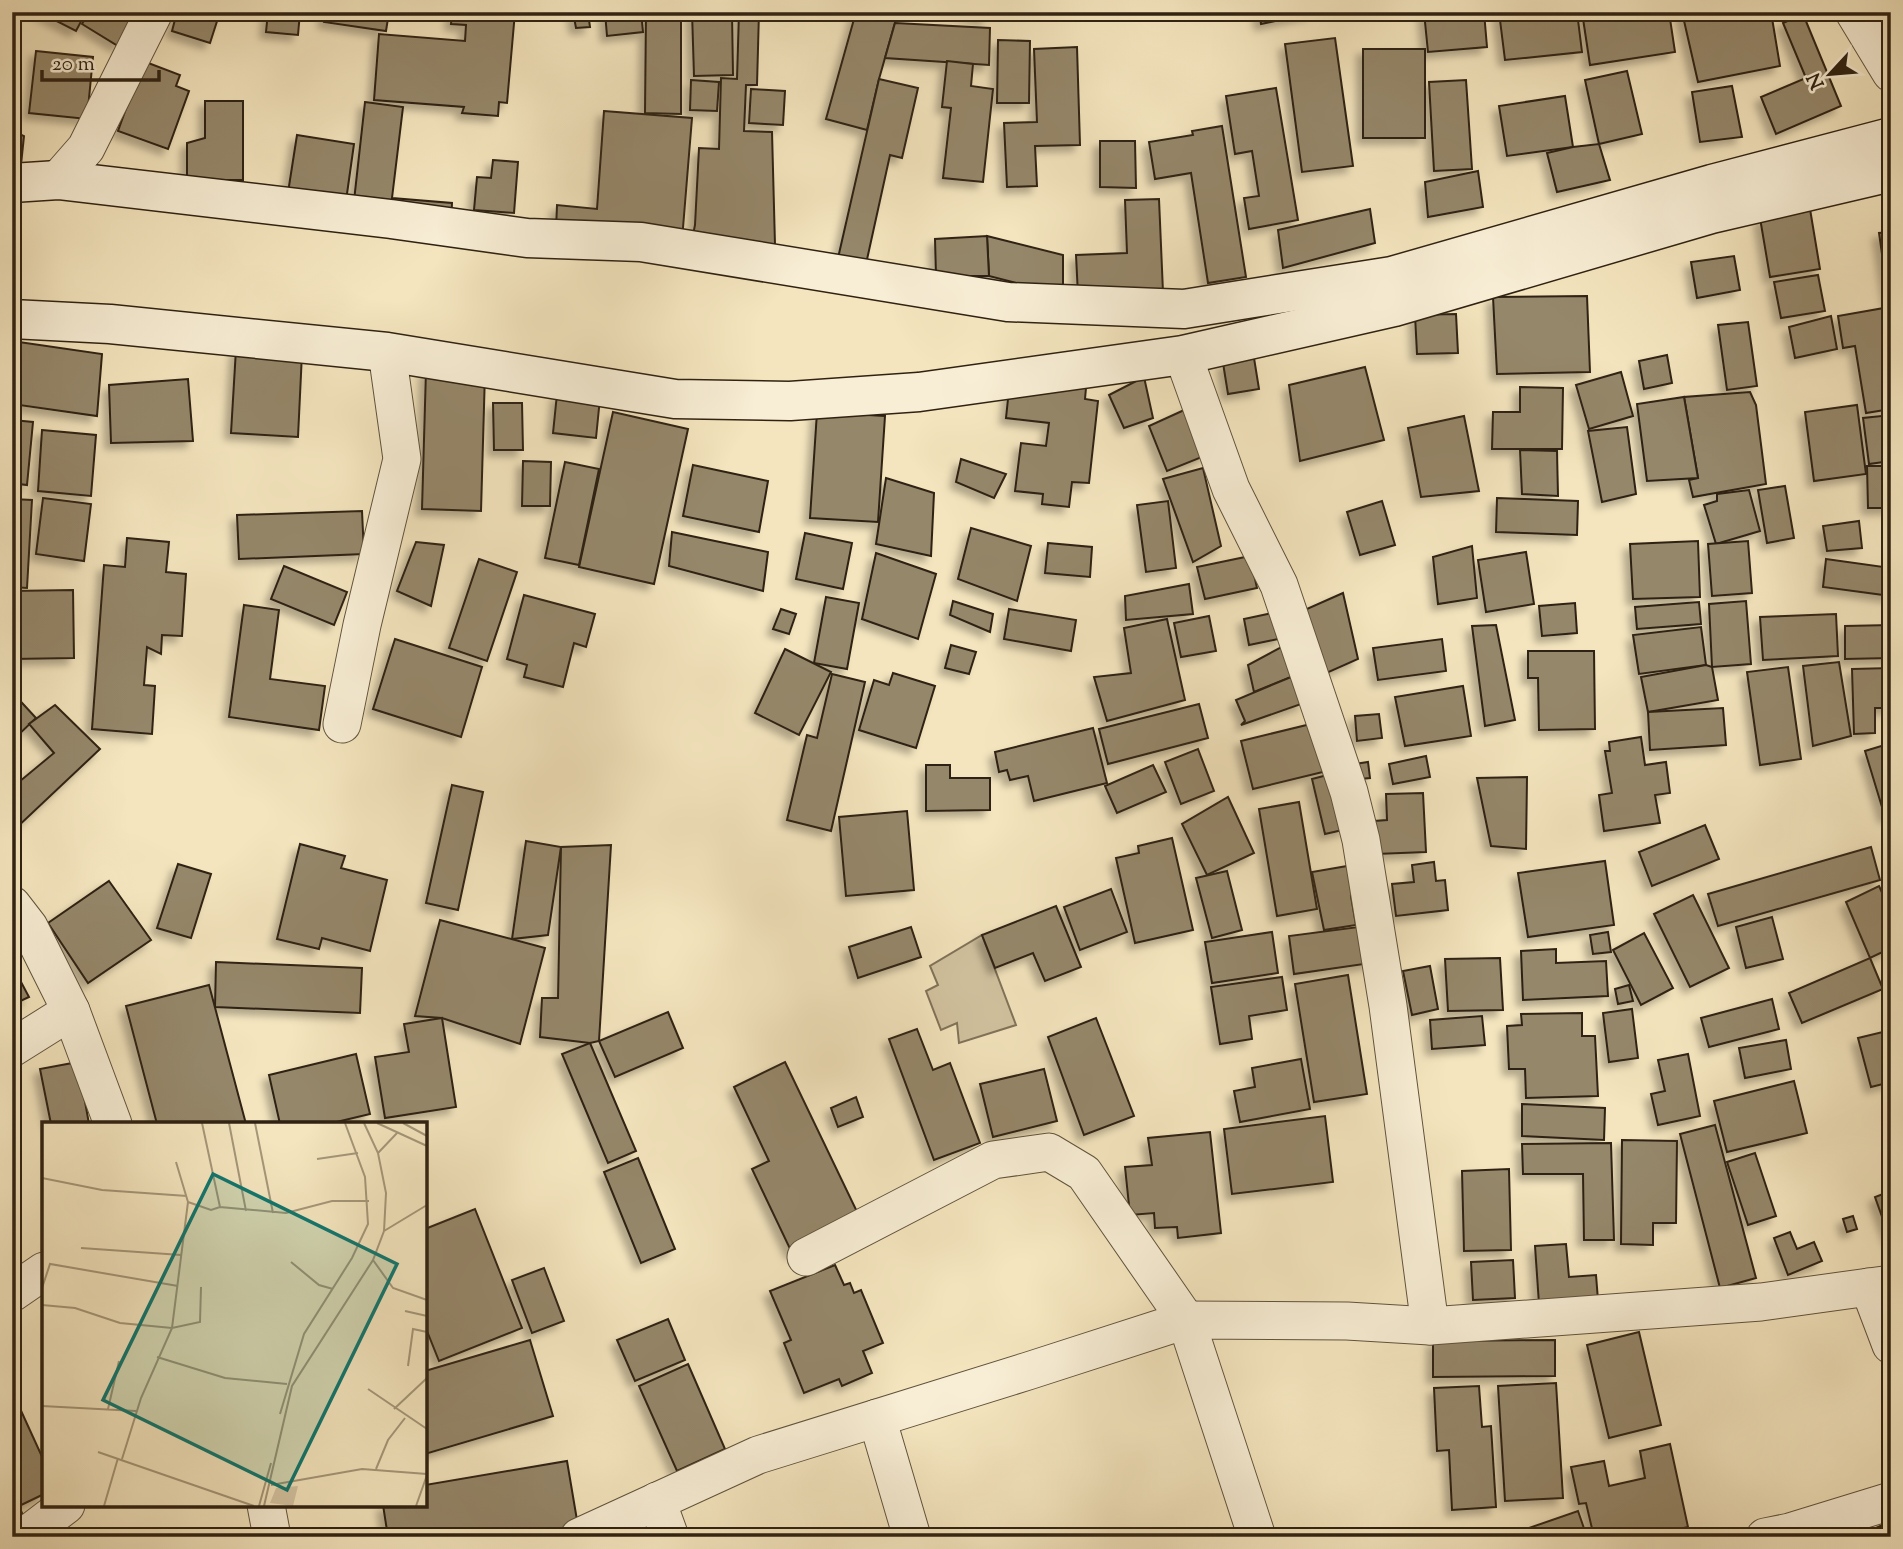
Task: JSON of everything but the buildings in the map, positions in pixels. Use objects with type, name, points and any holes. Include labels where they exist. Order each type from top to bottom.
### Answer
[{"type":"street","points":[[58,180],[86,148],[155,12]]},
{"type":"street","points":[[1854,12],[1891,73]]},
{"type":"street","points":[[12,183],[58,180],[377,217],[527,238],[641,242],[1008,302],[1184,309],[1392,276],[1712,184],[1891,137]]},
{"type":"street","points":[[12,319],[110,324],[387,352],[675,399],[790,401],[919,392],[1183,355],[1394,307],[1711,215],[1891,172]]},
{"type":"street","points":[[342,724],[362,625],[402,459],[387,352]]},
{"type":"street","points":[[1183,355],[1231,489],[1279,585],[1352,804],[1361,840],[1388,1006],[1430,1326]]},
{"type":"street","points":[[12,905],[29,927],[71,1011],[112,1122]]},
{"type":"street","points":[[12,1048],[71,1011]]},
{"type":"street","points":[[806,1257],[993,1160],[1049,1152],[1084,1173],[1186,1320],[1257,1537]]},
{"type":"street","points":[[12,1293],[42,1272]]},
{"type":"street","points":[[579,1537],[758,1455],[1186,1320],[1347,1321],[1430,1326],[1761,1302],[1880,1286],[1891,1345]]},
{"type":"street","points":[[877,1418],[912,1537]]},
{"type":"street","points":[[657,1501],[670,1537]]},
{"type":"street","points":[[1765,1537],[1891,1501]]},
{"type":"street","points":[[24,1537],[63,1507]]},
{"type":"street","points":[[266,1507],[272,1537]]},
{"type":"shaded area","points":[[982,935],[1016,1025],[959,1043],[957,1023],[941,1030],[926,991],[938,985],[930,966]]}]
